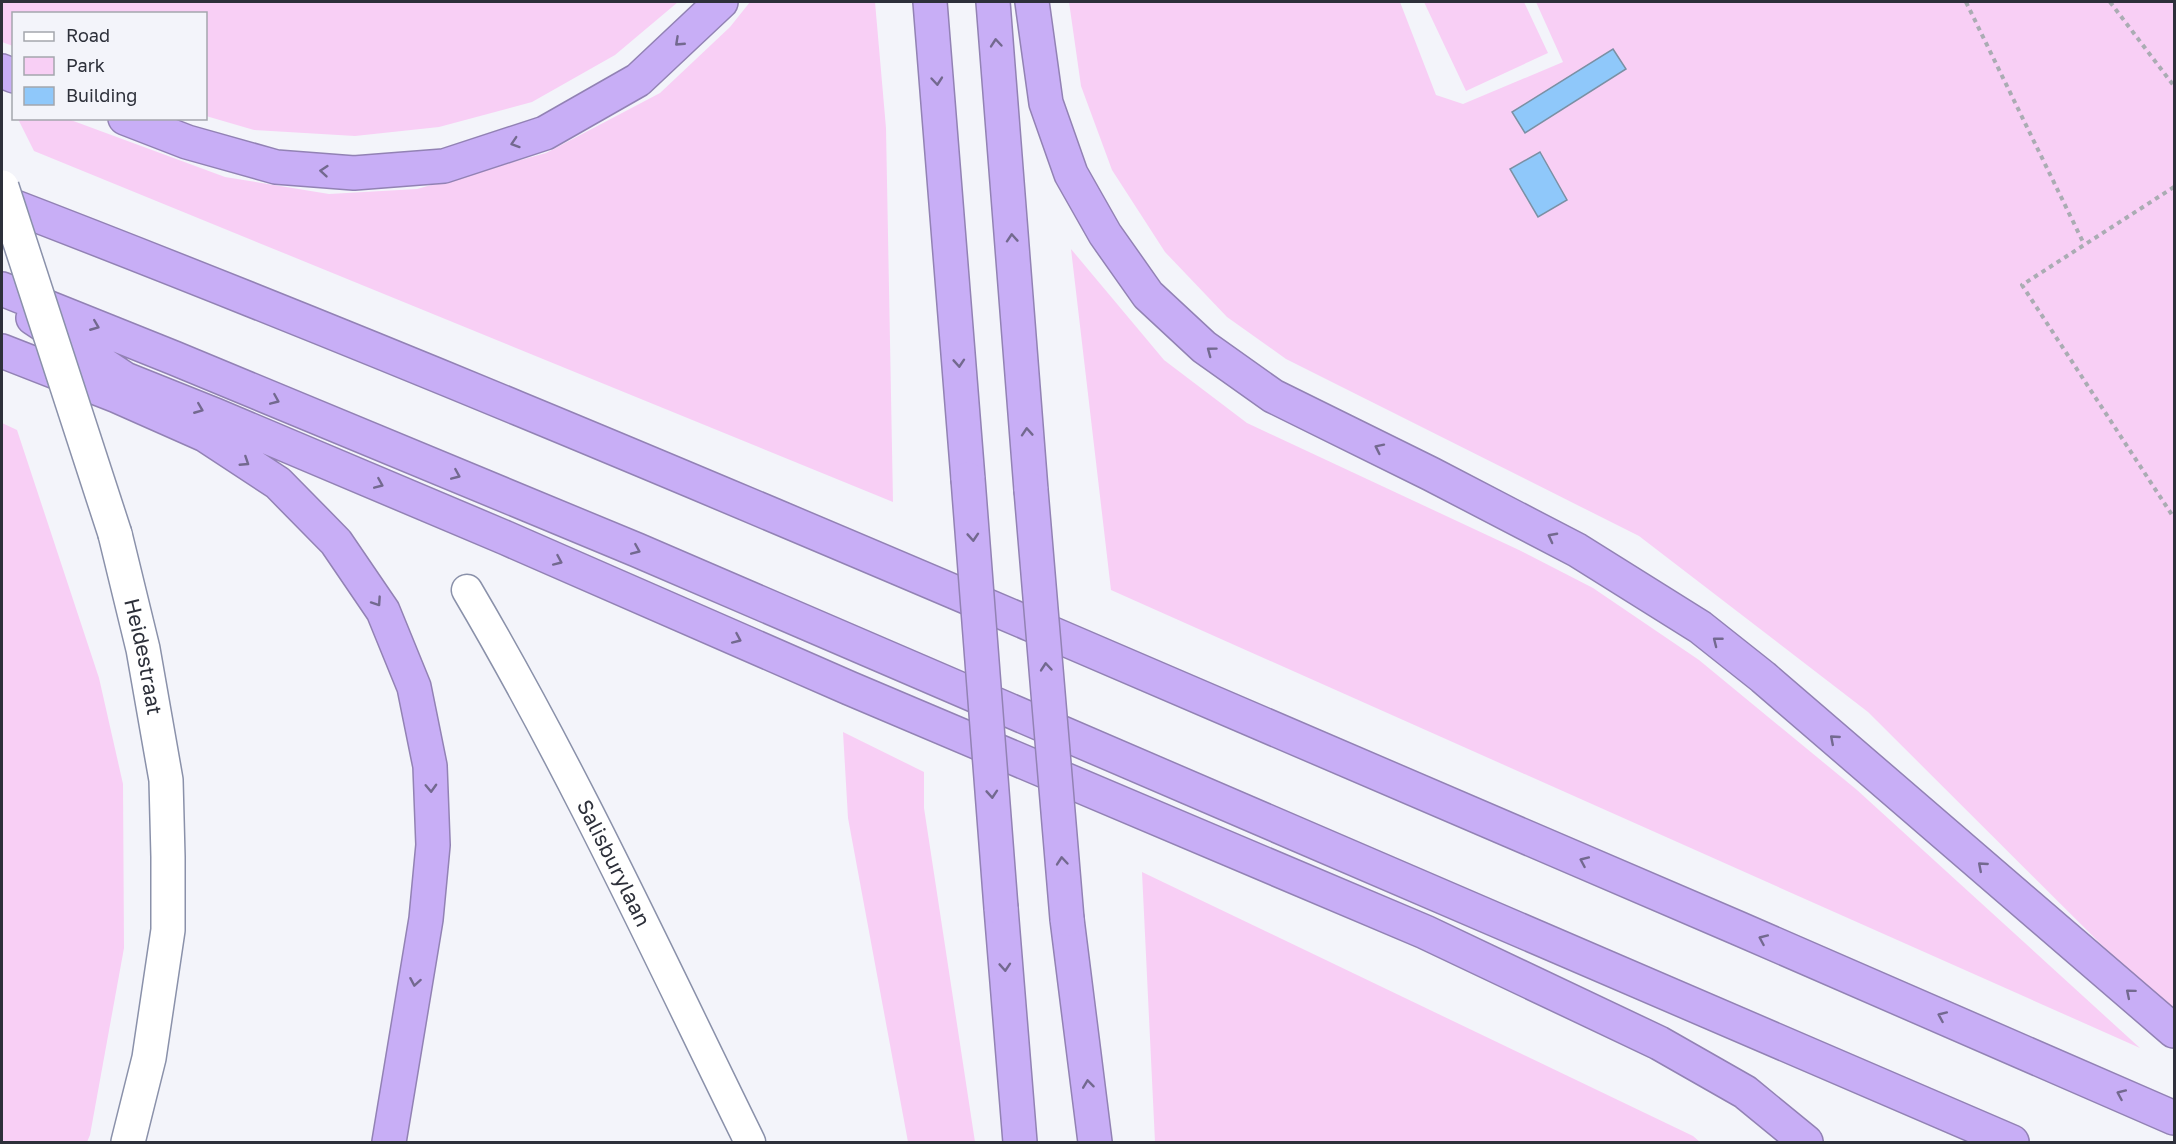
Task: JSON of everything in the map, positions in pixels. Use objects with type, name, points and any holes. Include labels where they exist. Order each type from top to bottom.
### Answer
[{"type":"highway","points":[[130,120],[187,142],[276,167],[354,173],[444,166],[544,133],[638,80],[721,2]]},
{"type":"highway","points":[[930,2],[1020,1143]]},
{"type":"highway","points":[[993,2],[1067,919],[1095,1143]]},
{"type":"highway","points":[[1032,2],[1046,103],[1071,174],[1105,234],[1148,295],[1204,347],[1273,396],[1431,474],[1577,550],[1662,601],[1700,627],[1763,677],[2175,1031]]},
{"type":"highway","points":[[2,202],[188,273],[680,474],[1475,813],[2175,1118]]},
{"type":"highway","points":[[2,289],[637,550],[2012,1143]]},
{"type":"highway","points":[[2,297],[125,380],[215,415],[474,524],[849,688],[1425,932],[1668,1049],[1745,1092],[1806,1143]]},
{"type":"highway","points":[[2,351],[117,396],[205,435],[278,483],[336,542],[383,611],[414,687],[430,766],[434,845],[426,919],[389,1143]]},
{"type":"main road","name":"Heidestraat","points":[[2,187],[116,534],[143,649],[166,780],[168,930],[149,1058],[128,1143]]},
{"type":"street","name":"Salisburylaan","points":[[467,590],[514,670],[581,799],[750,1143]]},
{"type":"path","points":[[1965,2],[2084,244]]},
{"type":"path","points":[[2110,2],[2175,86]]},
{"type":"path","points":[[2175,187],[2022,285],[2175,518]]},
{"type":"green space","points":[[2,2],[678,2],[615,55],[532,102],[439,127],[355,136],[254,130],[207,116],[207,12],[12,12],[12,46],[2,42]]},
{"type":"green space","points":[[750,2],[875,2],[886,128],[893,502],[34,151],[18,120],[71,120],[225,177],[329,194],[417,189],[546,153],[660,93],[730,27]]},
{"type":"green space","points":[[1069,2],[1400,2],[1436,95],[1463,104],[1563,62],[1536,2],[2174,2],[2174,1011],[2146,989],[1868,712],[1639,536],[1286,359],[1227,317],[1165,252],[1112,170],[1081,86]]},
{"type":"green space","points":[[1424,2],[1524,2],[1548,53],[1466,91]]},
{"type":"green space","points":[[1071,249],[1164,360],[1247,423],[1519,550],[1593,588],[1699,660],[1857,790],[2140,1048],[1111,590]]},
{"type":"green space","points":[[2,423],[17,430],[99,678],[123,784],[124,948],[87,1142],[2,1142]]},
{"type":"green space","points":[[843,732],[924,772],[924,808],[975,1142],[908,1142],[848,818]]},
{"type":"green space","points":[[1142,872],[1693,1136],[1700,1142],[1155,1142]]},
{"type":"building","points":[[1613,49],[1626,69],[1525,133],[1512,112]]},
{"type":"building","points":[[1540,152],[1567,200],[1538,217],[1510,169]]}]
